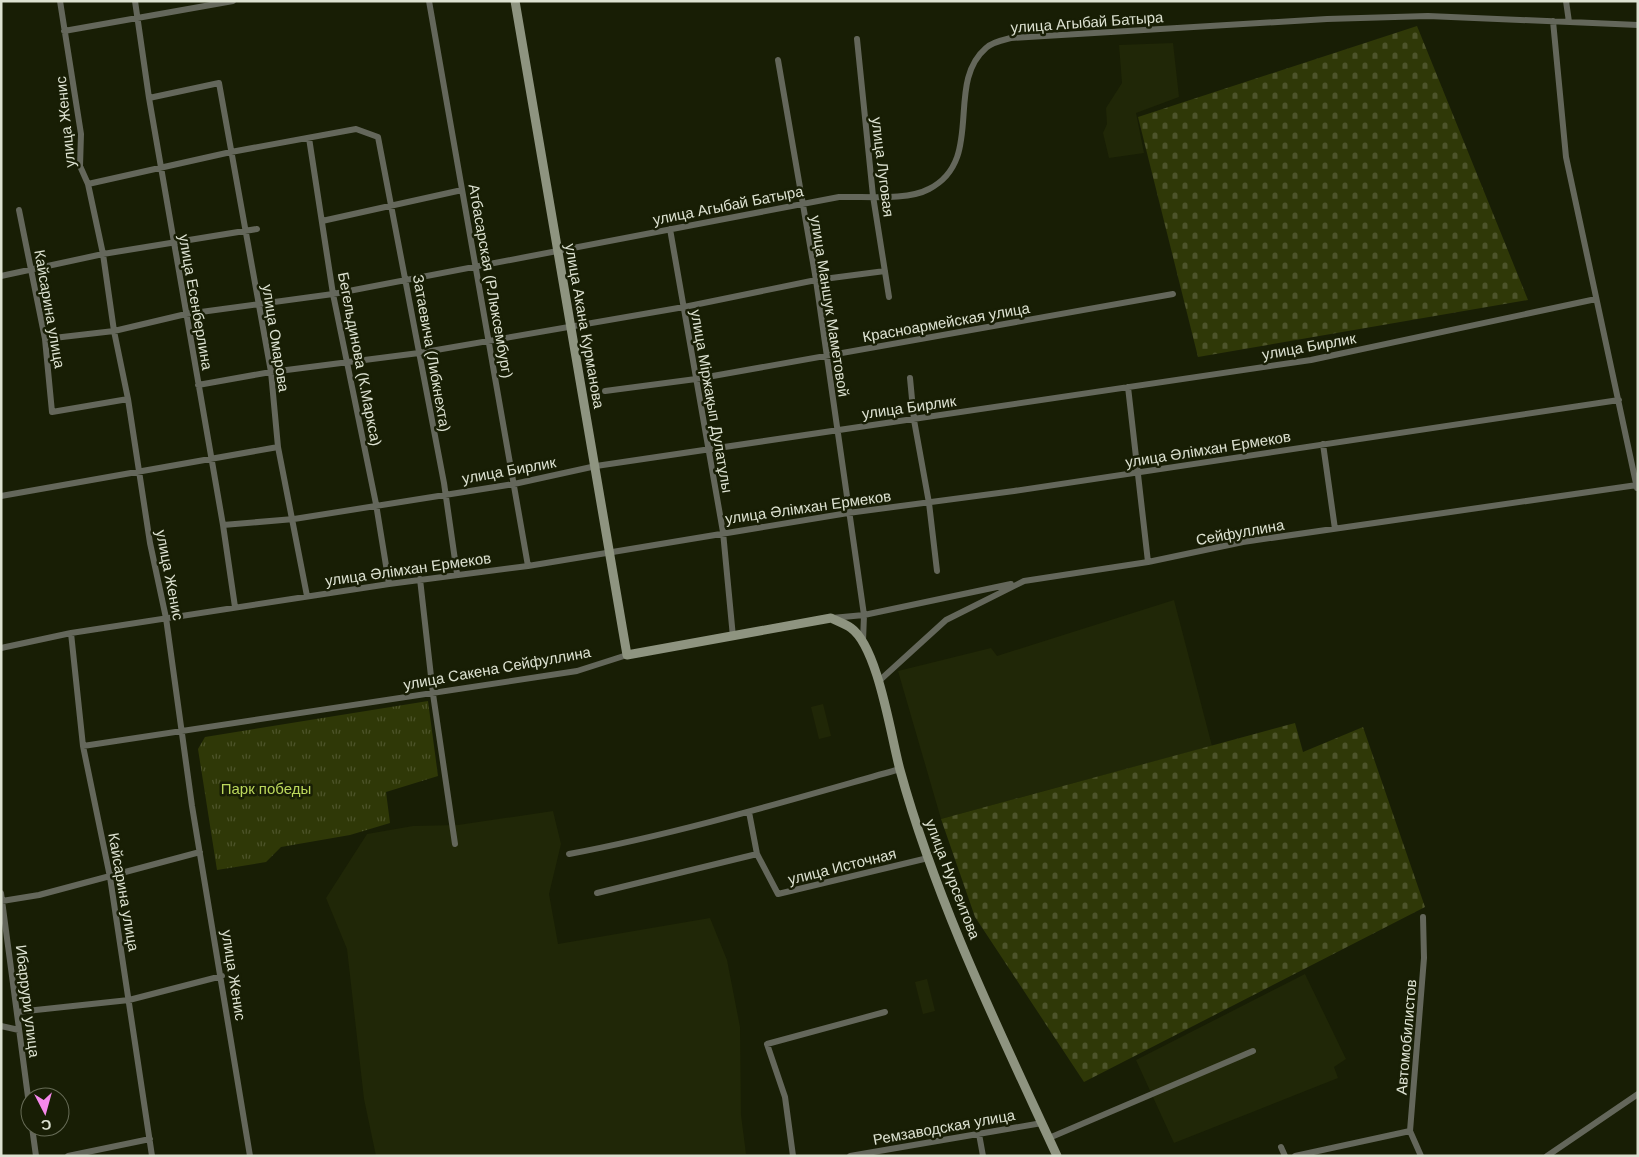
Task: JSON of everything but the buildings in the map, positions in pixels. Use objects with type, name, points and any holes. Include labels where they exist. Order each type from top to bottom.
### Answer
[{"type":"main road","name":"улица Акана Курманова","points":[[516,1],[627,655]]},
{"type":"main road","name":"улица Сакена Сейфуллина","points":[[627,655],[831,618]]},
{"type":"main road","name":"улица Нурсеитова","points":[[831,618],[852,629],[863,645],[879,681],[900,769],[928,858],[957,933],[1057,1156]]},
{"type":"street","name":"улица Женис","points":[[60,1],[81,134],[80,166],[88,184],[103,254],[150,543],[166,618],[181,733],[250,1156]]},
{"type":"street","name":"улица Есенберлина","points":[[135,1],[149,98],[223,526],[235,607]]},
{"type":"street","points":[[64,31],[208,3],[233,1]]},
{"type":"street","name":"Атбасарская (Р.Люксембург)","points":[[429,1],[528,566]]},
{"type":"street","points":[[1566,1],[1569,22]]},
{"type":"street","name":"улица Агыбай Батыра","points":[[45,339],[114,330],[186,314],[258,302],[333,294],[839,197],[915,194],[929,189],[945,178],[959,156],[966,91],[973,64],[987,46],[1004,40],[1364,18],[1428,16],[1638,25]]},
{"type":"street","points":[[1553,21],[1566,158],[1637,487]]},
{"type":"street","name":"улица Луговая","points":[[856,39],[873,196],[890,297]]},
{"type":"street","name":"улица Маншук Маметовой","points":[[778,60],[816,280],[825,355],[864,615],[863,645]]},
{"type":"street","name":"улица Омарова","points":[[149,98],[219,83],[270,372],[278,447],[294,519],[307,596]]},
{"type":"street","name":"Затаевича (Либкнехта)","points":[[309,138],[356,129],[378,137],[446,494],[457,574]]},
{"type":"street","points":[[88,184],[232,152],[309,138]]},
{"type":"street","name":"Бегельдинова (К.Маркса)","points":[[309,138],[333,294],[376,504],[389,584]]},
{"type":"street","points":[[322,221],[391,204],[462,190]]},
{"type":"street","name":"Кайсарина улица","points":[[19,210],[45,339],[52,412],[128,399]]},
{"type":"street","points":[[1,276],[103,254],[174,244],[257,229]]},
{"type":"street","name":"улица Міржақып Дулатұлы","points":[[670,229],[722,532],[733,637]]},
{"type":"street","points":[[198,385],[270,372],[419,353],[684,307],[816,280],[886,271]]},
{"type":"street","name":"Красноармейская улица","points":[[605,391],[696,379],[825,355],[986,329],[1173,294]]},
{"type":"street","name":"улица Бирлик","points":[[223,526],[294,519],[376,504],[514,484],[596,466],[1312,360],[1596,299]]},
{"type":"street","points":[[910,378],[914,420],[929,503],[937,571]]},
{"type":"street","points":[[1128,387],[1148,562]]},
{"type":"street","name":"улица Әлімхан Ермеков","points":[[1,648],[71,633],[457,574],[528,566],[848,512],[929,503],[1619,400]]},
{"type":"street","points":[[1323,444],[1335,529]]},
{"type":"street","points":[[1,496],[278,447]]},
{"type":"street","name":"Сейфуллина","points":[[879,681],[946,620],[1024,581],[1148,562],[1243,542],[1637,487]]},
{"type":"street","points":[[420,580],[433,694],[455,844]]},
{"type":"street","name":"улица Сакена Сейфуллина","points":[[831,618],[864,615],[942,600],[1024,581]]},
{"type":"street","name":"Кайсарина улица","points":[[71,633],[83,746],[110,877],[152,1156]]},
{"type":"street","name":"улица Сакена Сейфуллина","points":[[83,746],[181,733],[577,671],[627,655]]},
{"type":"street","points":[[569,854],[622,844],[749,812],[900,769]]},
{"type":"street","name":"улица Источная","points":[[749,812],[757,854],[778,894],[928,858]]},
{"type":"street","points":[[2,901],[40,895],[200,852]]},
{"type":"street","points":[[597,892],[757,854]]},
{"type":"street","name":"Ибаррури улица","points":[[1,893],[27,1087]]},
{"type":"street","name":"Автомобилистов","points":[[1421,1156],[1410,1131],[1424,958],[1423,917]]},
{"type":"street","points":[[17,1012],[129,1000],[222,976]]},
{"type":"street","points":[[792,1156],[785,1097],[766,1044],[885,1012]]},
{"type":"street","points":[[1,1026],[19,1030]]},
{"type":"street","points":[[1049,1138],[1253,1051]]},
{"type":"street","points":[[1547,1156],[1638,1094]]},
{"type":"street","name":"Ремзаводская улица","points":[[850,1156],[1042,1123]]},
{"type":"street","points":[[1295,1156],[1410,1131]]},
{"type":"street","points":[[979,1134],[983,1156]]},
{"type":"street","points":[[33,1137],[36,1156]]},
{"type":"street","points":[[68,1156],[150,1139]]},
{"type":"street","points":[[1281,1147],[1285,1156]]},
{"type":"shaded area","points":[[1173,43],[1179,97],[1136,113],[1144,153],[1109,158],[1103,133],[1107,124],[1106,108],[1122,83],[1119,45]]},
{"type":"shaded area","points":[[1174,600],[1212,746],[941,819],[898,671],[991,648],[997,656]]},
{"type":"shaded area","points":[[823,704],[831,736],[819,739],[811,707]]},
{"type":"shaded area","points":[[553,811],[561,844],[549,894],[558,944],[710,918],[727,960],[740,1027],[741,1115],[746,1154],[376,1156],[364,1099],[347,949],[326,898],[367,834],[413,826],[458,825]]},
{"type":"shaded area","points":[[1305,974],[1346,1059],[1334,1067],[1338,1078],[1174,1143],[1136,1060]]},
{"type":"shaded area","points":[[927,979],[935,1011],[923,1014],[915,982]]},
{"type":"green space","points":[[1417,26],[1528,300],[1198,357],[1138,117]]},
{"type":"green space","name":"Парк победы","points":[[428,701],[438,776],[386,792],[390,823],[350,835],[281,847],[266,862],[217,870],[198,749],[205,737]]},
{"type":"green space","points":[[1295,723],[1303,752],[1363,727],[1425,907],[1084,1082],[975,917],[941,819]]}]
